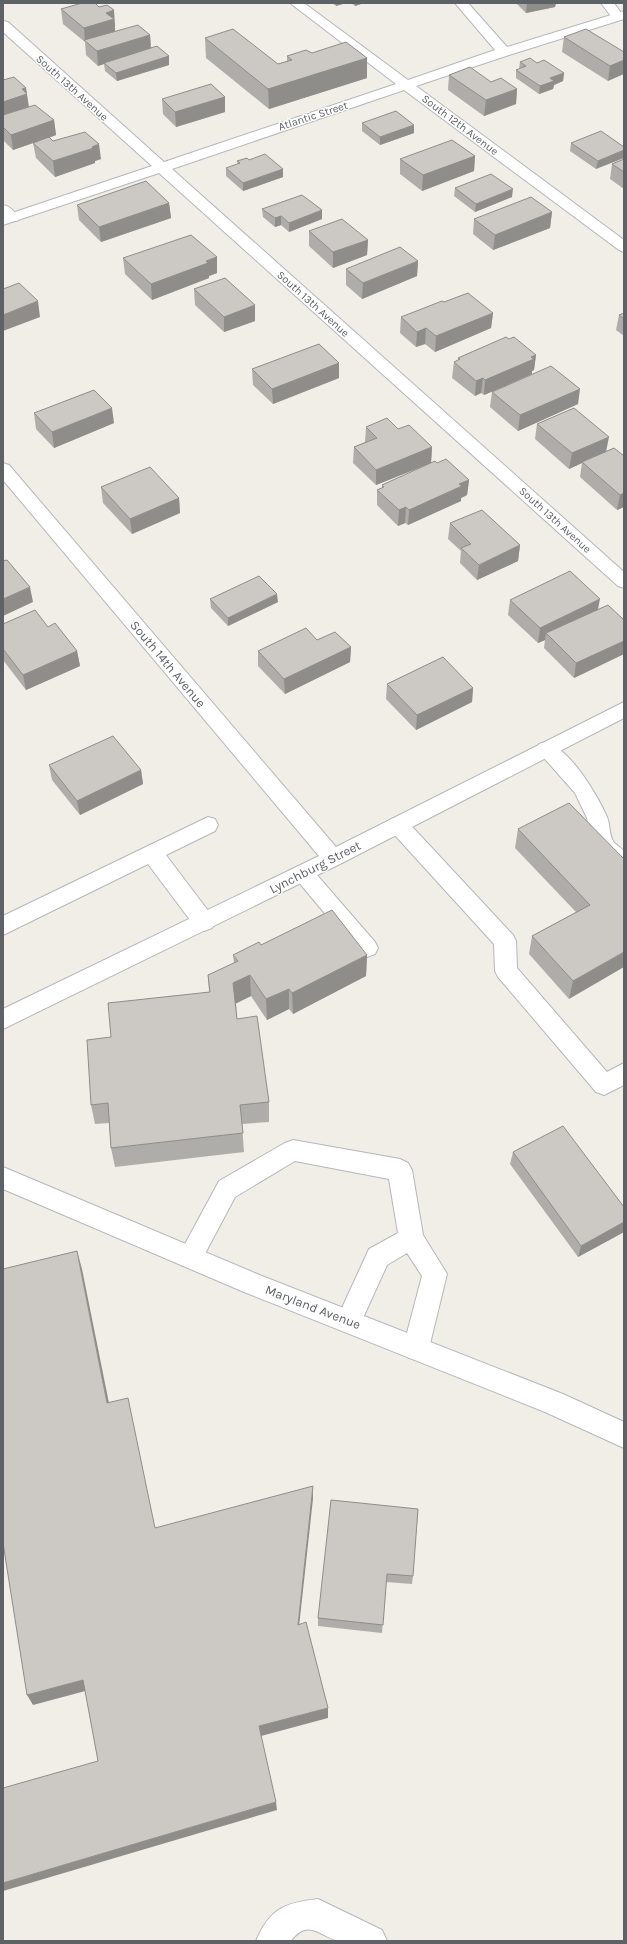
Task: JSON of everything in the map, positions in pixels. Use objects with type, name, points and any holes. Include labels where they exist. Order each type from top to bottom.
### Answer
[{"type":"street","name":"South 12th Avenue","points":[[296,3],[624,247]]},
{"type":"street","points":[[461,3],[504,52]]},
{"type":"street","points":[[607,3],[621,15]]},
{"type":"street","name":"Atlantic Street","points":[[6,216],[161,167],[504,52],[621,15]]},
{"type":"street","name":"South 13th Avenue","points":[[3,25],[624,582]]},
{"type":"street","name":"South 14th Avenue","points":[[3,469],[333,858]]},
{"type":"street","name":"Lynchburg Street","points":[[3,1020],[333,858],[624,709]]},
{"type":"street","points":[[546,749],[572,775],[583,789],[597,818],[603,844],[624,864]]},
{"type":"street","points":[[398,824],[505,940],[506,970],[604,1085],[624,1073]]},
{"type":"street","points":[[3,926],[208,825]]},
{"type":"street","points":[[152,853],[204,922]]},
{"type":"street","points":[[303,873],[367,948]]},
{"type":"street","points":[[190,1257],[227,1189],[293,1150],[400,1170],[411,1238],[435,1274],[416,1348]]},
{"type":"street","name":"Maryland Avenue","points":[[3,1178],[190,1257],[554,1403],[624,1435]]},
{"type":"street","points":[[349,1321],[378,1257],[411,1238]]},
{"type":"street","points":[[272,1941],[281,1928],[294,1917],[318,1914],[371,1941]]},
{"type":"building","points":[[82,3],[95,3],[99,7],[107,5],[114,10],[106,13],[114,19],[84,28],[61,9]]},
{"type":"building","points":[[138,25],[150,35],[97,51],[84,40]]},
{"type":"building","points":[[233,29],[278,64],[292,60],[287,56],[306,50],[312,53],[346,42],[367,58],[268,89],[205,38]]},
{"type":"building","points":[[586,29],[624,52],[624,60],[610,66],[564,37]]},
{"type":"building","points":[[157,46],[169,56],[116,73],[104,63]]},
{"type":"building","points":[[530,58],[537,63],[544,60],[564,73],[550,78],[554,81],[540,86],[516,70],[526,66],[520,62]]},
{"type":"building","points":[[470,67],[491,82],[501,78],[517,89],[486,100],[449,75]]},
{"type":"building","points":[[14,77],[26,88],[22,89],[27,94],[3,102],[3,80]]},
{"type":"building","points":[[211,84],[225,97],[175,112],[162,99]]},
{"type":"building","points":[[35,105],[54,120],[11,135],[3,127],[3,115]]},
{"type":"building","points":[[396,111],[414,125],[380,137],[362,123]]},
{"type":"building","points":[[601,131],[624,147],[624,150],[598,161],[571,143]]},
{"type":"building","points":[[85,132],[99,144],[92,147],[94,148],[53,161],[33,143],[49,137],[53,141]]},
{"type":"building","points":[[452,140],[475,156],[423,175],[400,159]]},
{"type":"building","points":[[265,154],[283,169],[243,183],[226,168],[240,163],[237,161],[247,158],[249,160]]},
{"type":"building","points":[[624,159],[624,172],[612,164]]},
{"type":"building","points":[[491,174],[513,189],[476,204],[455,188]]},
{"type":"building","points":[[146,181],[169,203],[99,227],[77,205]]},
{"type":"building","points":[[302,195],[322,210],[289,223],[281,216],[275,218],[262,209]]},
{"type":"building","points":[[531,197],[552,212],[495,235],[474,219]]},
{"type":"building","points":[[342,219],[368,240],[333,252],[309,231]]},
{"type":"building","points":[[191,235],[217,257],[206,261],[208,263],[151,284],[123,258]]},
{"type":"building","points":[[400,247],[418,261],[363,283],[346,269]]},
{"type":"building","points":[[225,278],[255,305],[224,317],[194,289]]},
{"type":"building","points":[[19,283],[38,301],[3,315],[3,289]]},
{"type":"building","points":[[468,293],[493,313],[436,336],[426,328],[417,332],[401,317],[442,301],[444,302]]},
{"type":"building","points":[[624,313],[624,319],[619,315]]},
{"type":"building","points":[[506,337],[509,339],[514,337],[536,355],[531,357],[534,359],[485,380],[483,378],[476,381],[454,362],[460,359],[458,358]]},
{"type":"building","points":[[319,344],[339,363],[272,389],[252,369]]},
{"type":"building","points":[[551,366],[580,389],[520,415],[492,392]]},
{"type":"building","points":[[94,390],[112,408],[52,432],[34,413]]},
{"type":"building","points":[[574,408],[609,437],[572,453],[537,424]]},
{"type":"building","points":[[387,418],[398,429],[409,425],[432,447],[376,470],[354,447],[377,438],[366,427]]},
{"type":"building","points":[[614,448],[624,456],[624,493],[620,495],[582,462]]},
{"type":"building","points":[[446,459],[469,480],[459,484],[462,486],[409,510],[406,507],[399,510],[377,490],[384,487],[382,485],[435,461],[437,463]]},
{"type":"building","points":[[150,467],[179,498],[130,519],[101,487]]},
{"type":"building","points":[[482,510],[520,545],[479,565],[461,548],[471,544],[450,523]]},
{"type":"building","points":[[7,560],[30,587],[3,599],[3,561]]},
{"type":"building","points":[[570,571],[600,599],[540,628],[510,600]]},
{"type":"building","points":[[259,576],[277,594],[228,618],[210,599]]},
{"type":"building","points":[[608,605],[624,620],[624,641],[576,663],[546,633]]},
{"type":"building","points":[[35,610],[48,627],[55,623],[77,651],[23,675],[3,649],[3,624]]},
{"type":"building","points":[[306,628],[317,640],[335,632],[351,647],[284,679],[258,651]]},
{"type":"building","points":[[443,657],[473,688],[417,715],[387,684]]},
{"type":"building","points":[[113,736],[141,770],[77,801],[49,765]]},
{"type":"building","points":[[569,803],[624,859],[624,952],[573,981],[532,936],[590,905],[518,829]]},
{"type":"building","points":[[332,910],[367,955],[292,993],[289,989],[266,999],[250,975],[233,983],[237,1019],[257,1016],[269,1102],[240,1105],[243,1133],[111,1148],[108,1103],[91,1105],[87,1040],[111,1037],[108,1003],[210,992],[208,975],[238,961],[233,955],[259,942],[261,945]]},
{"type":"building","points":[[563,1126],[624,1207],[624,1222],[581,1246],[513,1152]]},
{"type":"building","points":[[77,1251],[107,1403],[128,1398],[155,1528],[313,1486],[298,1625],[306,1622],[328,1708],[259,1726],[276,1802],[3,1883],[3,1788],[98,1761],[83,1680],[27,1695],[3,1543],[3,1269]]},
{"type":"building","points":[[331,1500],[418,1509],[413,1576],[387,1574],[383,1625],[318,1618]]}]
